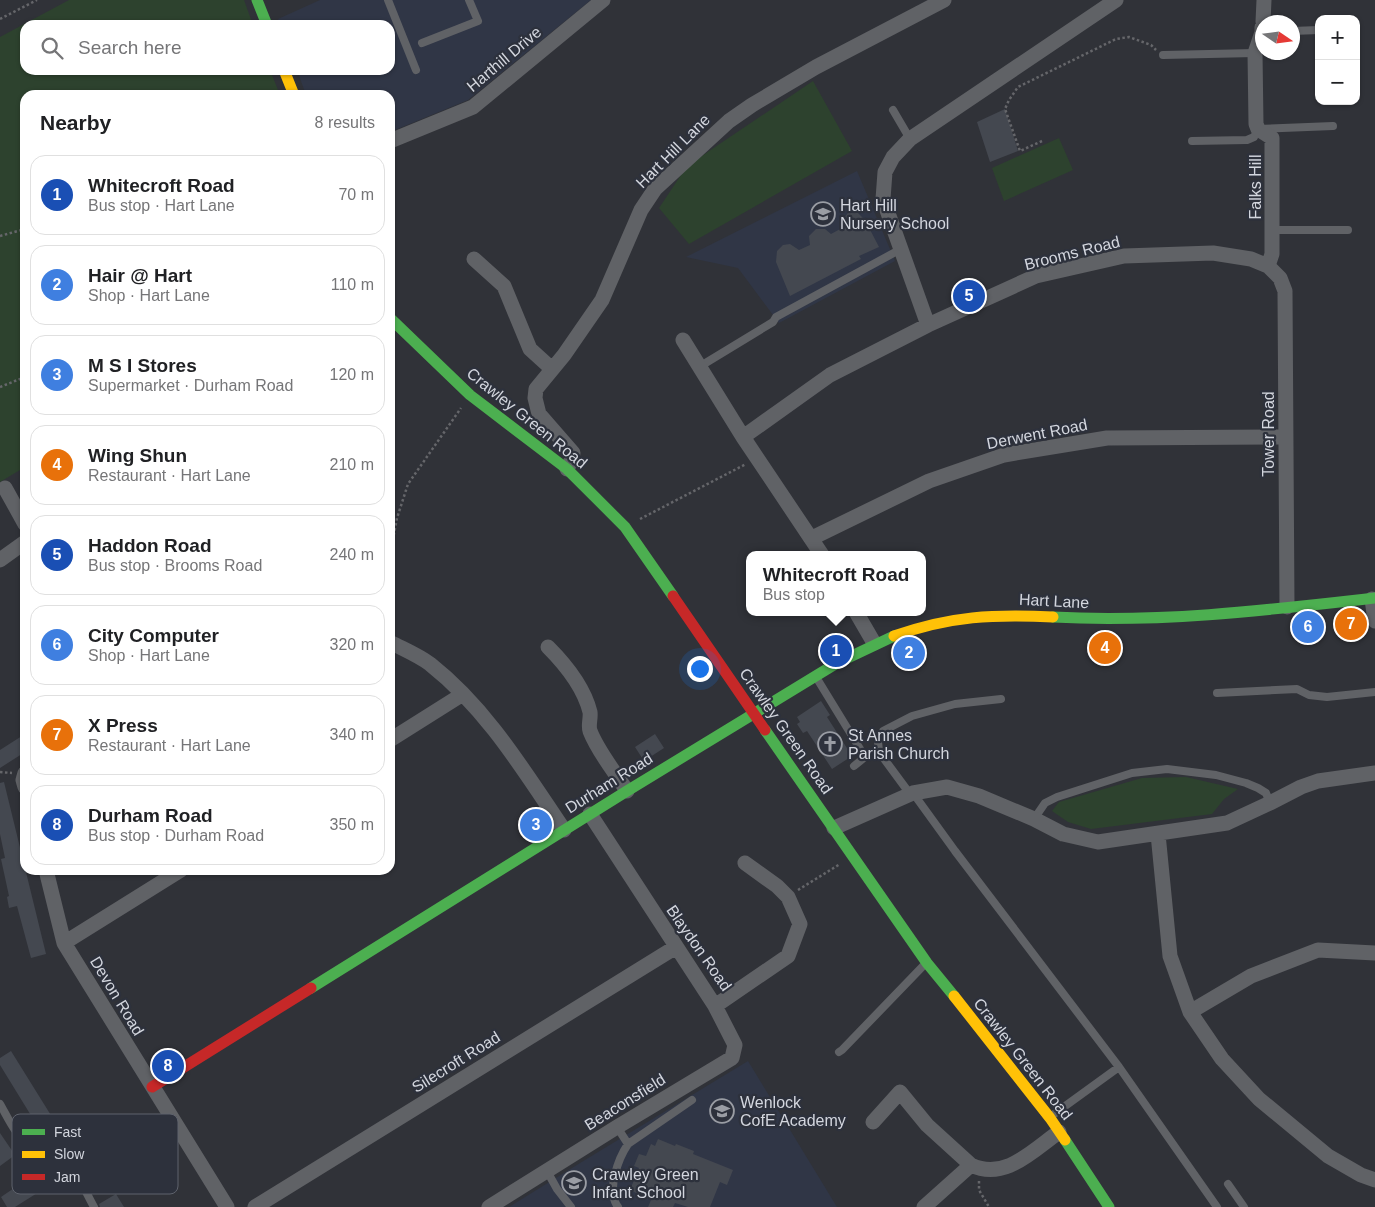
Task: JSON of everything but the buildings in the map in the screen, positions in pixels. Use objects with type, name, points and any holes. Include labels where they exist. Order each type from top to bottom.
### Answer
[{"type":"street","points":[[257,0],[266,20]]},
{"type":"street","name":"Harthill Drive","points":[[395,139],[473,107],[603,0]]},
{"type":"street","name":"Hart Hill Lane","points":[[567,469],[572,460],[573,453],[540,414],[535,398],[536,389],[594,314],[648,198],[691,154],[729,121],[752,105],[816,67],[944,0]]},
{"type":"street","points":[[928,325],[883,199],[885,172],[893,157],[910,139],[1116,0]]},
{"type":"street","points":[[1263,15],[1264,0]]},
{"type":"street","points":[[268,20],[269,3]]},
{"type":"street","points":[[1255,60],[1256,124],[1258,129]]},
{"type":"street","points":[[286,75],[292,90]]},
{"type":"street","name":"Falks Hill","points":[[1258,129],[1272,138],[1272,254],[1268,266]]},
{"type":"street","name":"Brooms Road","points":[[743,437],[830,375],[928,325],[1036,276],[1124,256],[1213,253],[1252,259],[1268,266]]},
{"type":"street","points":[[474,259],[504,286],[530,349],[552,369]]},
{"type":"street","name":"Tower Road","points":[[1268,266],[1280,278],[1285,291],[1287,607]]},
{"type":"street","name":"Crawley Green Road","points":[[395,323],[470,395],[567,469],[625,526],[927,962],[1050,1118],[1109,1207]]},
{"type":"street","points":[[683,340],[743,437],[820,551]]},
{"type":"street","name":"Derwent Road","points":[[812,538],[928,481],[1004,456],[1107,438],[1286,437]]},
{"type":"street","points":[[5,488],[20,515]]},
{"type":"street","points":[[0,560],[20,546]]},
{"type":"street","points":[[1373,599],[1375,621]]},
{"type":"street","name":"Hart Lane","points":[[754,714],[858,650],[922,626],[972,616],[1010,615],[1099,619],[1287,607],[1373,599]]},
{"type":"street","points":[[858,616],[874,643]]},
{"type":"street","points":[[395,645],[428,663],[463,694],[496,730],[564,830]]},
{"type":"street","points":[[548,647],[576,681],[590,713],[589,729],[596,744],[627,791]]},
{"type":"street","points":[[395,737],[463,694]]},
{"type":"street","name":"Durham Road","points":[[152,1087],[754,714]]},
{"type":"street","points":[[834,828],[911,793],[947,787],[979,796],[1034,819],[1063,834],[1098,842],[1226,823],[1301,787],[1318,781],[1375,773]]},
{"type":"street","name":"Blaydon Road","points":[[590,814],[715,1006],[788,956],[800,924],[788,896],[745,863]]},
{"type":"street","points":[[1158,834],[1170,956],[1190,1012],[1222,1059],[1259,1099],[1328,1156],[1361,1175],[1375,1180]]},
{"type":"street","name":"Devon Road","points":[[47,875],[64,943],[169,1114]]},
{"type":"street","points":[[64,943],[173,875]]},
{"type":"street","name":"Silecroft Road","points":[[255,1207],[676,947]]},
{"type":"street","points":[[1190,1012],[1251,976],[1318,950],[1375,953]]},
{"type":"street","name":"Beaconsfield","points":[[489,1207],[732,1058],[735,1045],[715,1006]]},
{"type":"street","points":[[873,1122],[900,1092],[927,1125],[975,1167],[1000,1170],[1015,1164],[1059,1132]]},
{"type":"street","name":"Devon Road","points":[[178,1129],[226,1207]]},
{"type":"street","points":[[924,1207],[975,1167]]},
{"type":"lane","points":[[388,0],[416,70]]},
{"type":"lane","points":[[422,43],[478,21],[469,0]]},
{"type":"lane","points":[[1300,31],[1315,30]]},
{"type":"lane","points":[[1163,56],[1255,53]]},
{"type":"lane","points":[[893,110],[910,139]]},
{"type":"lane","points":[[1192,141],[1246,140],[1254,137],[1258,129],[1333,126]]},
{"type":"lane","points":[[1272,230],[1348,230]]},
{"type":"lane","points":[[698,367],[773,322],[776,317],[901,249]]},
{"type":"lane","points":[[815,676],[865,757],[854,766]]},
{"type":"lane","points":[[1217,693],[1297,689],[1309,695],[1327,696],[1375,692]]},
{"type":"lane","points":[[1001,699],[955,704],[912,716],[883,731],[878,741],[879,752],[1119,1067],[1217,1207]]},
{"type":"lane","points":[[1034,819],[1045,803],[1057,797],[1132,773],[1167,769],[1216,775],[1246,783],[1266,793],[1270,803]]},
{"type":"lane","points":[[839,1052],[927,962]]},
{"type":"lane","points":[[1050,1118],[1119,1067]]},
{"type":"lane","points":[[618,1207],[613,1200],[612,1193],[613,1183],[623,1151],[628,1144],[692,1100]]},
{"type":"lane","points":[[0,1104],[12,1126]]},
{"type":"lane","points":[[617,1127],[628,1144]]},
{"type":"lane","points":[[547,1171],[557,1189],[571,1207]]},
{"type":"lane","points":[[1228,1184],[1244,1207]]},
{"type":"lane","points":[[86,1194],[94,1207]]},
{"type":"path","points":[[0,19],[37,0]]},
{"type":"path","points":[[1042,141],[1020,150],[1005,109],[1018,87],[1116,40],[1129,37],[1151,44],[1163,56]]},
{"type":"path","points":[[0,236],[20,230]]},
{"type":"path","points":[[0,387],[20,379]]},
{"type":"path","points":[[395,529],[408,484],[470,395]]},
{"type":"path","points":[[625,526],[758,458]]},
{"type":"path","points":[[788,896],[852,856]]},
{"type":"path","points":[[975,1167],[979,1190],[989,1207]]},
{"type":"shaded area","points":[[320,0],[591,0],[468,100],[395,130],[395,90],[304,90],[299,75],[395,75],[395,20],[278,19]]},
{"type":"shaded area","name":"Hart Hill Nursery School","points":[[857,171],[895,261],[779,323],[738,268],[686,257]]},
{"type":"shaded area","name":"Wenlock CofE Academy","points":[[748,1061],[837,1207],[509,1207],[585,1160]]},
{"type":"green space","points":[[69,0],[244,0],[251,20],[32,20]]},
{"type":"green space","points":[[20,26],[20,75],[272,75],[278,90],[20,90],[20,470],[0,482],[0,37]]},
{"type":"green space","points":[[813,81],[852,151],[689,244],[659,208],[687,166]]},
{"type":"green space","points":[[1059,138],[1073,170],[1004,201],[992,168]]},
{"type":"green space","points":[[1186,777],[1238,789],[1224,799],[1212,814],[1091,829],[1068,822],[1052,811],[1059,802],[1142,778]]},
{"type":"traffic: fast","points":[[257,0],[265,20]]},
{"type":"traffic: fast","points":[[395,323],[470,395],[567,469],[625,527],[673,596]]},
{"type":"traffic: fast","points":[[1053,617],[1174,617],[1255,611],[1375,598]]},
{"type":"traffic: fast","points":[[311,988],[837,663],[894,636]]},
{"type":"traffic: fast","points":[[765,730],[927,963],[954,996]]},
{"type":"traffic: fast","points":[[1065,1140],[1109,1207]]},
{"type":"traffic: slow","points":[[286,75],[292,90]]},
{"type":"traffic: slow","points":[[894,636],[914,629],[953,620],[992,616],[1053,617]]},
{"type":"traffic: slow","points":[[954,996],[1050,1118],[1065,1140]]},
{"type":"traffic: jam","points":[[673,596],[765,730]]},
{"type":"traffic: jam","points":[[152,1087],[311,988]]},
{"type":"place","name":"Hart Hill Nursery School","points":[[823,214]]},
{"type":"place","name":"Haddon Road","points":[[969,296]]},
{"type":"place","name":"X Press","points":[[1351,624]]},
{"type":"place","name":"City Computer","points":[[1308,627]]},
{"type":"place","name":"Wing Shun","points":[[1105,648]]},
{"type":"place","name":"Whitecroft Road","points":[[836,651]]},
{"type":"place","name":"Hair @ Hart","points":[[909,653]]},
{"type":"place","name":"St Annes Parish Church","points":[[830,744]]},
{"type":"place","name":"M S I Stores","points":[[536,825]]},
{"type":"place","name":"Durham Road","points":[[168,1066]]},
{"type":"place","name":"Wenlock CofE Academy","points":[[722,1111]]},
{"type":"place","name":"Crawley Green Infant School","points":[[574,1183]]}]
